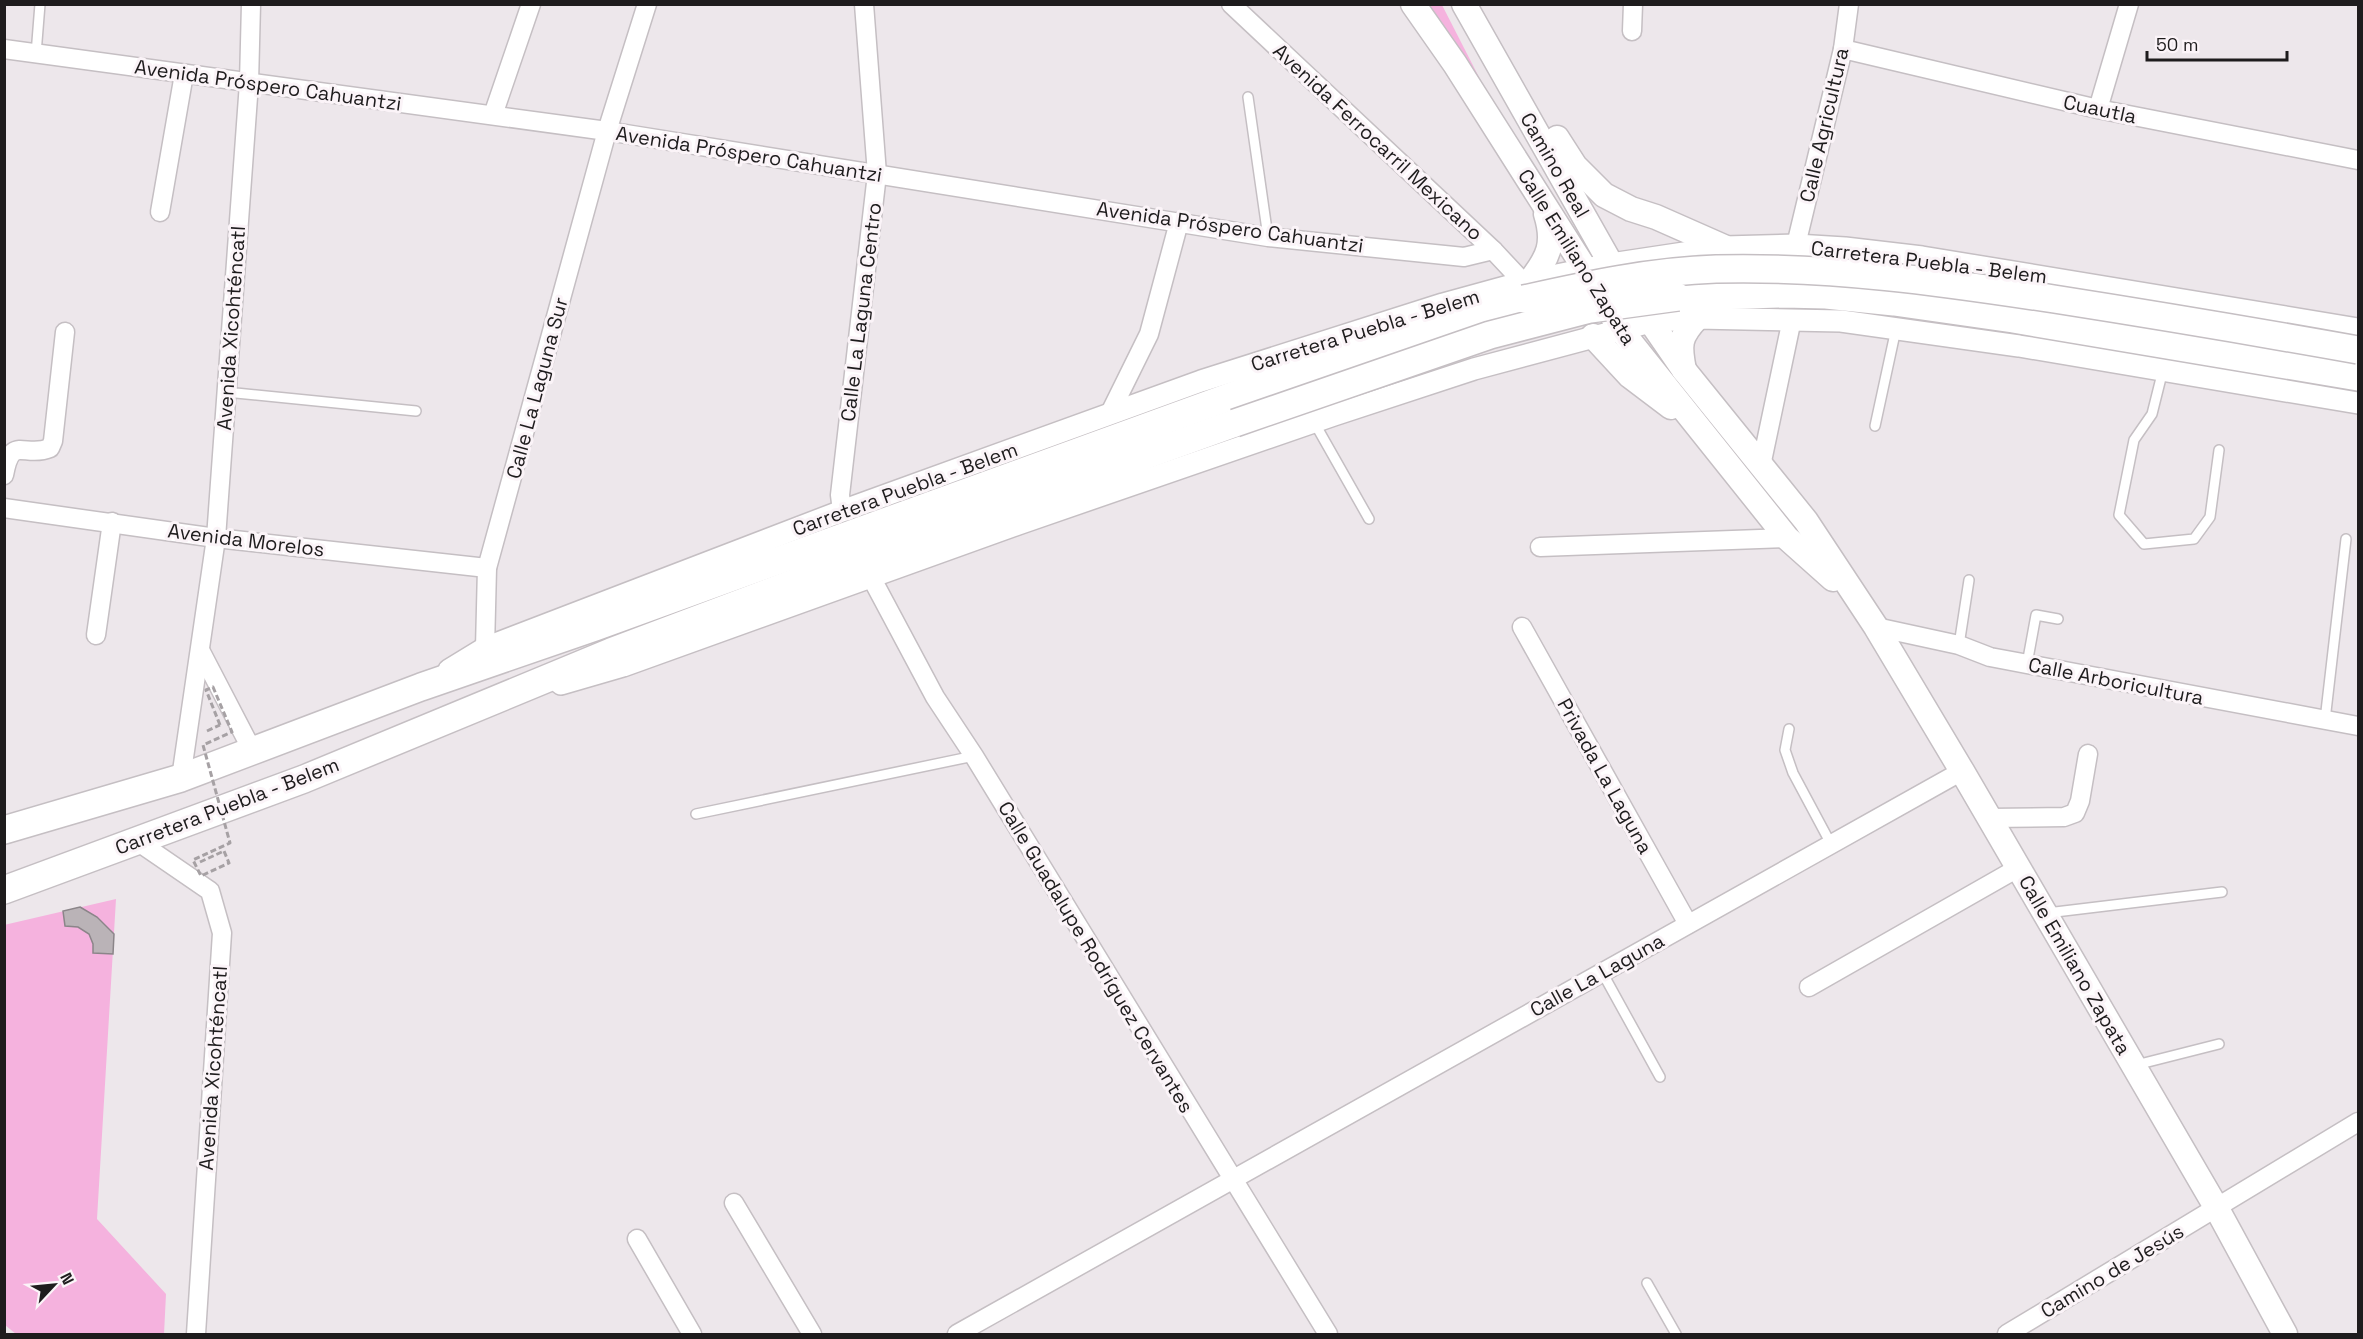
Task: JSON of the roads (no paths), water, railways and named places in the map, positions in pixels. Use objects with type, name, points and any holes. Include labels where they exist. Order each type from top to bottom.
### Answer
[{"type":"main road","name":"Calle Emiliano Zapata","points":[[1413,4],[1455,64],[1586,269],[1620,329],[1787,538],[1857,600]]},
{"type":"main road","name":"Camino Real","points":[[1464,4],[1611,264],[1650,322]]},
{"type":"main road","points":[[1469,4],[1575,166],[1604,195],[1630,209],[1656,217],[1724,247]]},
{"type":"main road","points":[[1527,281],[1543,264],[1549,251],[1551,231],[1542,203]]},
{"type":"main road","name":"Carretera Puebla - Belem","points":[[4,830],[181,778],[421,687],[595,627],[1196,408],[1448,320],[1524,299],[1610,280],[1714,269],[1808,269],[1888,276],[1971,286],[2174,317],[2358,350]]},
{"type":"main road","name":"Carretera Puebla - Belem","points":[[4,890],[304,779],[611,652],[836,567],[1246,419],[1490,335],[1590,309],[1678,297],[1826,295],[2013,318],[2358,377]]},
{"type":"main road","points":[[1684,370],[1680,349],[1684,330],[1697,318]]},
{"type":"main road","name":"Calle Emiliano Zapata","points":[[1650,322],[1684,370],[1806,521],[1876,627],[2216,1207],[2285,1335]]},
{"type":"main road","points":[[1593,336],[1630,376],[1702,432]]},
{"type":"street","name":"Avenida Xicohténcatl","points":[[181,778],[216,538],[249,83],[252,4]]},
{"type":"street","points":[[493,115],[531,4]]},
{"type":"street","name":"Calle La Laguna Sur","points":[[485,648],[487,568],[607,130],[647,4]]},
{"type":"street","name":"Calle La Laguna Centro","points":[[842,511],[840,495],[877,174],[864,4]]},
{"type":"street","name":"Avenida Ferrocarril Mexicano","points":[[1231,4],[1527,281]]},
{"type":"street","points":[[1632,31],[1633,4]]},
{"type":"street","name":"Calle Agricultura","points":[[1796,245],[1843,49],[1849,4]]},
{"type":"street","points":[[2098,109],[2129,4]]},
{"type":"street","name":"Avenida Próspero Cahuantzi","points":[[4,49],[607,130],[1268,237],[1464,257],[1493,250]]},
{"type":"street","name":"Cuautla","points":[[1843,49],[2098,109],[2358,160]]},
{"type":"street","points":[[160,212],[184,74]]},
{"type":"street","points":[[1109,416],[1149,334],[1179,222]]},
{"type":"street","name":"Carretera Puebla - Belem","points":[[421,687],[485,648],[842,511],[1201,381],[1443,304],[1527,281],[1611,264],[1724,247],[1796,245],[1845,248],[1922,257],[2358,329]]},
{"type":"street","name":"Carretera Puebla - Belem","points":[[449,719],[623,666],[1314,422],[1474,369],[1650,322],[1697,318],[1841,321],[2019,346],[2358,403]]},
{"type":"street","points":[[1761,466],[1792,319]]},
{"type":"street","points":[[4,475],[8,458],[13,451],[24,449],[42,452],[50,448],[53,441],[65,332]]},
{"type":"street","name":"Avenida Morelos","points":[[4,508],[216,538],[487,568]]},
{"type":"street","points":[[96,635],[112,522]]},
{"type":"street","points":[[1540,547],[1787,538]]},
{"type":"street","name":"Calle Guadalupe Rodríguez Cervantes","points":[[871,577],[935,697],[974,756],[1328,1335]]},
{"type":"street","name":"Privada La Laguna","points":[[1522,627],[1688,924]]},
{"type":"street","name":"Calle Arboricultura","points":[[1876,627],[1959,645],[1990,657],[2358,726]]},
{"type":"street","points":[[201,651],[253,752]]},
{"type":"street","points":[[1989,818],[2064,817],[2076,813],[2088,754]]},
{"type":"street","name":"Calle La Laguna","points":[[957,1335],[1962,771]]},
{"type":"street","name":"Avenida Xicohténcatl","points":[[136,841],[210,891],[222,933],[196,1335]]},
{"type":"street","points":[[1809,987],[2018,868]]},
{"type":"street","name":"Camino de Jesús","points":[[2007,1335],[2358,1122]]},
{"type":"street","points":[[734,1203],[812,1335]]},
{"type":"street","points":[[637,1239],[692,1335]]},
{"type":"lane","points":[[36,54],[40,4]]},
{"type":"lane","points":[[1248,97],[1268,237]]},
{"type":"lane","points":[[1875,426],[1896,329]]},
{"type":"lane","points":[[2163,370],[2152,414],[2134,440],[2118,515],[2144,544],[2194,539],[2210,517],[2219,450]]},
{"type":"lane","points":[[227,391],[416,411]]},
{"type":"lane","points":[[1314,422],[1370,519]]},
{"type":"lane","points":[[2325,720],[2346,539]]},
{"type":"lane","points":[[1959,645],[1969,580]]},
{"type":"lane","points":[[2027,664],[2036,615],[2058,619]]},
{"type":"lane","points":[[1789,729],[1785,750],[1793,773],[1831,844]]},
{"type":"lane","points":[[696,814],[974,756]]},
{"type":"lane","points":[[2045,914],[2222,892]]},
{"type":"lane","points":[[1602,972],[1660,1077]]},
{"type":"lane","points":[[2133,1065],[2219,1044]]},
{"type":"lane","points":[[1647,1283],[1676,1335]]}]
